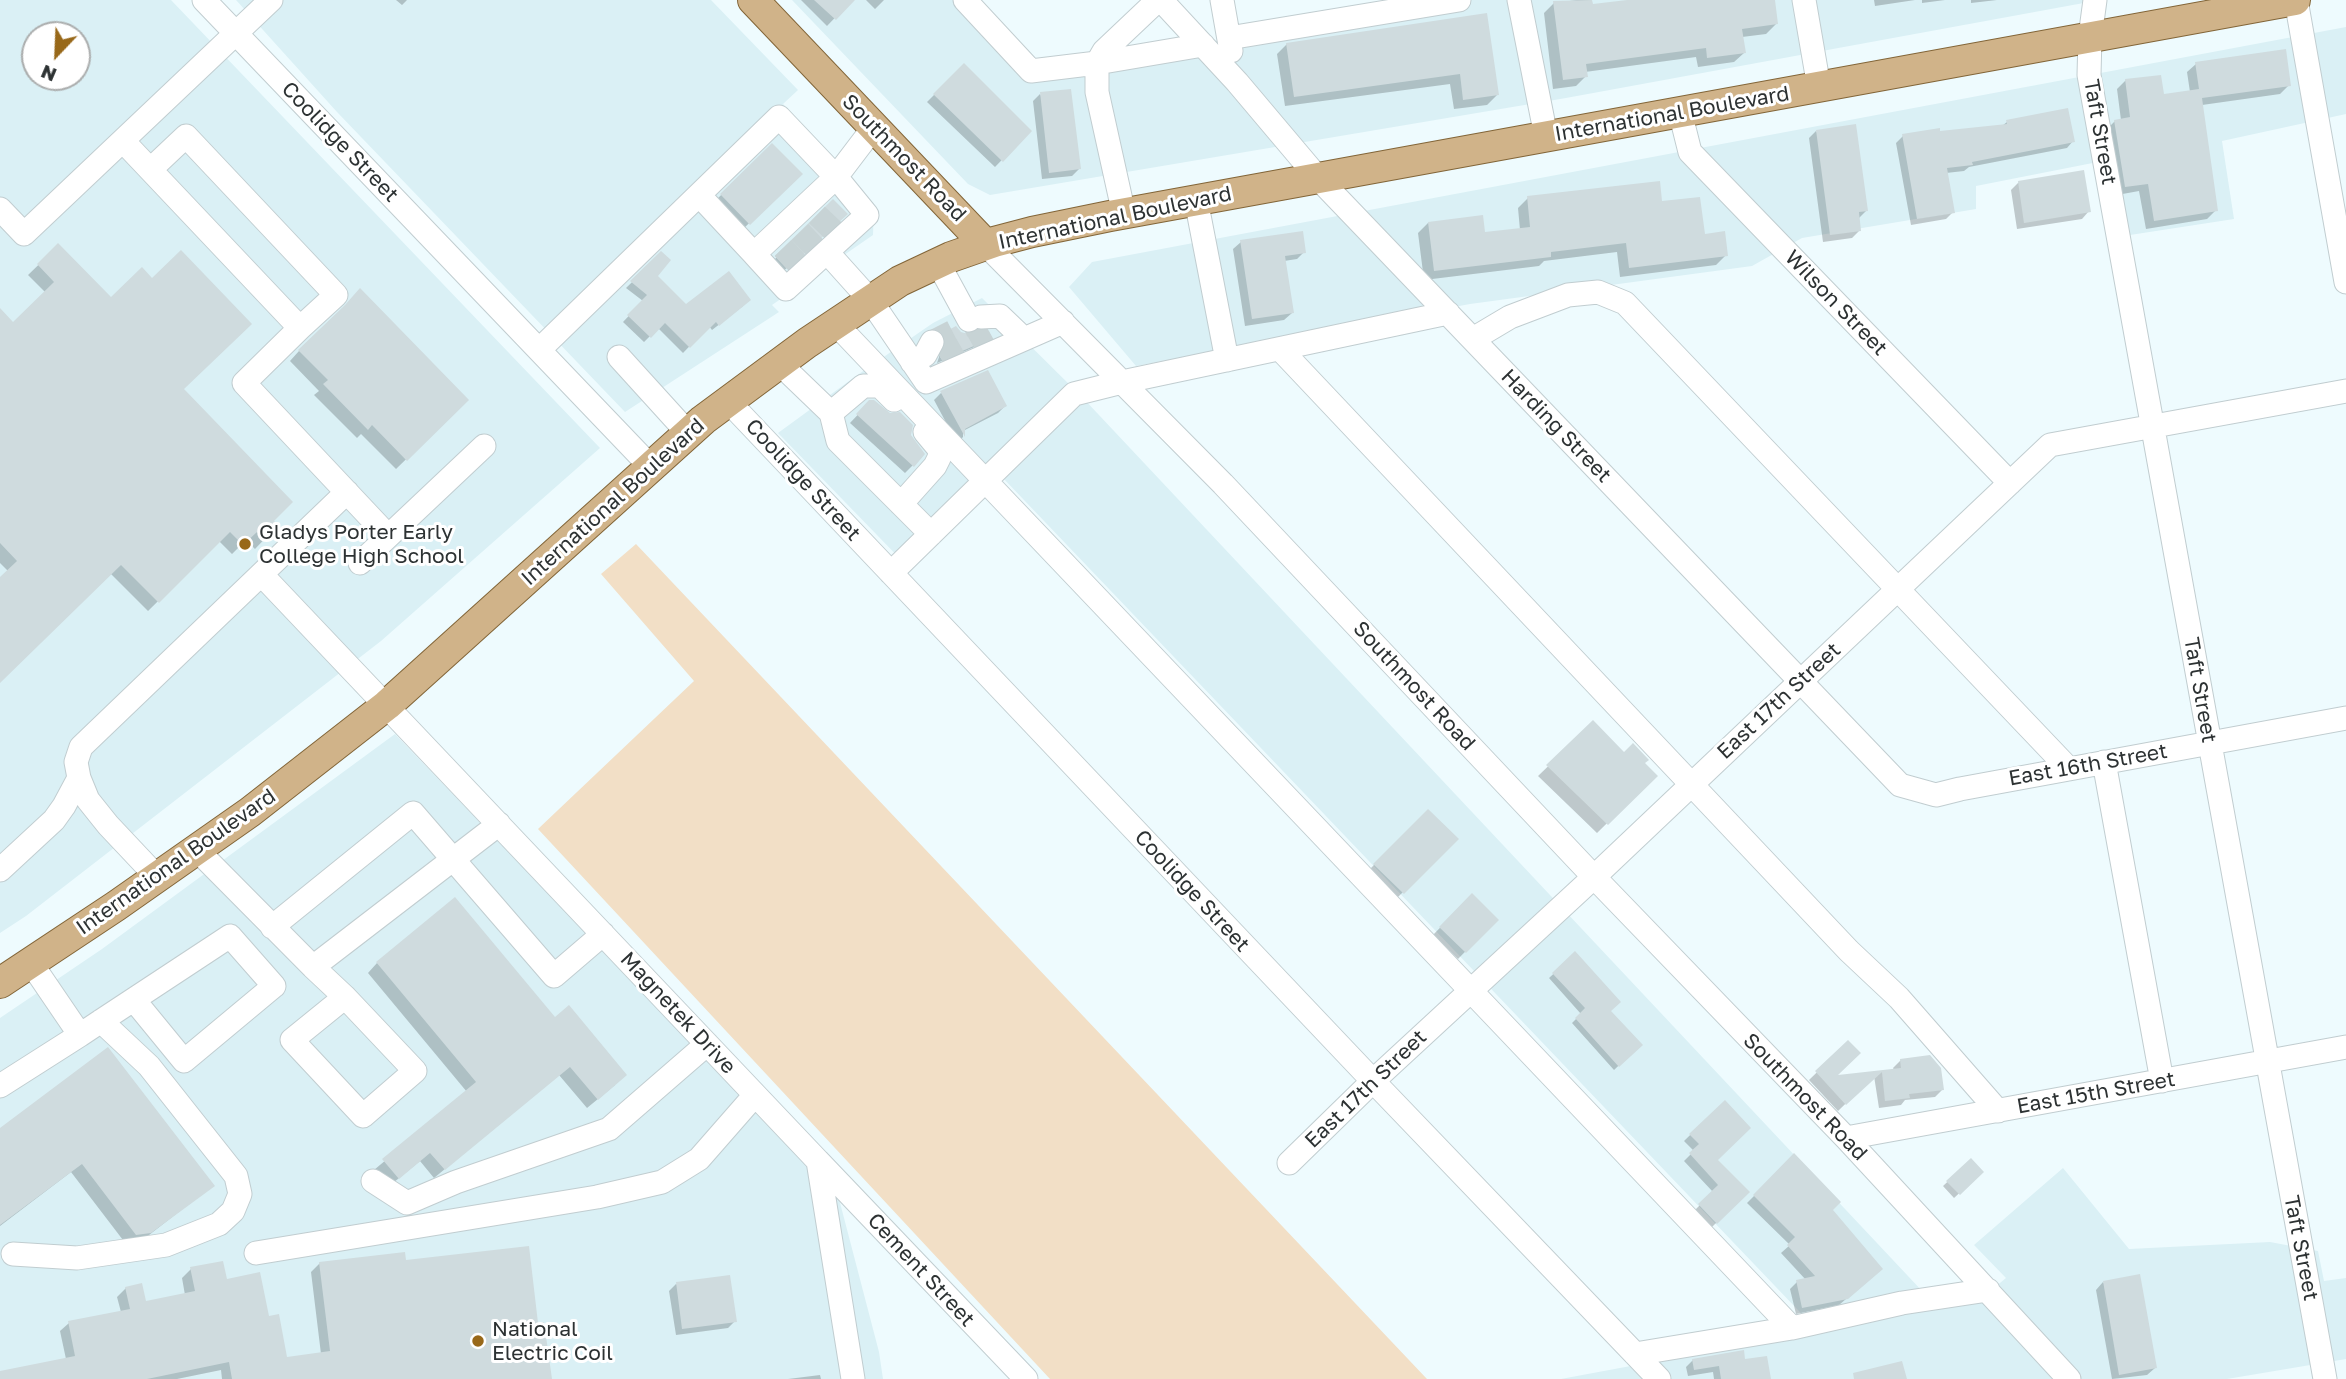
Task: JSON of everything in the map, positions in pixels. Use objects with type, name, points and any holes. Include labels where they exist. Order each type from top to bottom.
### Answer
[{"type":"main road","name":"Southmost Road","points":[[753,0],[986,244]]},
{"type":"main road","name":"International Boulevard","points":[[0,983],[250,812],[387,705],[650,466],[729,401],[900,281],[939,263],[986,244],[1032,232],[1196,200],[2090,37],[2196,9],[2296,0]]},
{"type":"street","name":"Coolidge Street","points":[[204,0],[650,466]]},
{"type":"street","points":[[0,209],[24,234],[271,0]]},
{"type":"street","points":[[965,0],[1031,71],[1097,63],[1203,44]]},
{"type":"street","points":[[1124,214],[1097,92],[1097,63],[1104,51],[1160,0]]},
{"type":"street","name":"Harding Street","points":[[1160,0],[1237,82],[1318,178],[1881,764]]},
{"type":"street","name":"Harding Street","points":[[1222,0],[1237,82]]},
{"type":"street","points":[[1229,38],[1371,7],[1459,0]]},
{"type":"street","points":[[1519,0],[1546,136]]},
{"type":"street","points":[[1804,0],[1819,87]]},
{"type":"street","name":"Taft Street","points":[[2095,0],[2090,37],[2090,75],[2325,1379]]},
{"type":"street","points":[[2296,0],[2346,282]]},
{"type":"street","name":"Wilson Street","points":[[1680,112],[1690,152],[2010,483]]},
{"type":"street","points":[[539,350],[779,117],[836,177],[867,215],[802,269],[786,289],[699,195]]},
{"type":"street","points":[[754,254],[786,234],[812,209],[874,127]]},
{"type":"street","points":[[151,169],[186,136],[336,295],[244,383],[388,536]]},
{"type":"street","points":[[123,141],[300,328]]},
{"type":"street","points":[[1196,200],[1227,360]]},
{"type":"street","name":"Southmost Road","points":[[986,244],[1223,484],[1594,877],[1846,1138],[2069,1379]]},
{"type":"street","points":[[828,246],[871,301],[928,355],[926,382],[1063,322]]},
{"type":"street","points":[[939,263],[985,322],[1023,338]]},
{"type":"street","points":[[1474,339],[1510,317],[1568,295],[1598,292],[1625,303],[2069,769]]},
{"type":"street","points":[[891,573],[1074,394],[1448,313]]},
{"type":"street","points":[[836,324],[940,450],[935,466],[901,503]]},
{"type":"street","points":[[1280,349],[1849,951],[1899,998],[1998,1111]]},
{"type":"street","points":[[619,357],[688,433]]},
{"type":"street","points":[[780,364],[831,413],[838,441],[931,534]]},
{"type":"street","points":[[831,413],[863,386],[884,382]]},
{"type":"street","points":[[884,382],[986,480],[1792,1328]]},
{"type":"street","name":"East 17th Street","points":[[1289,1163],[2050,445],[2346,391]]},
{"type":"street","name":"Coolidge Street","points":[[729,401],[1659,1379]]},
{"type":"street","points":[[360,563],[484,446]]},
{"type":"street","points":[[157,877],[94,810],[79,778],[76,762],[80,747],[347,492]]},
{"type":"street","name":"Magnetek Drive","points":[[262,575],[817,1161]]},
{"type":"street","name":"East 16th Street","points":[[1881,764],[1900,785],[1936,795],[2346,718]]},
{"type":"street","points":[[2105,762],[2162,1081]]},
{"type":"street","points":[[0,870],[54,820],[79,778]]},
{"type":"street","points":[[272,928],[413,813],[554,976],[603,934]]},
{"type":"street","points":[[313,967],[499,824]]},
{"type":"street","points":[[196,849],[272,928],[345,997],[415,1071],[363,1116],[292,1040],[345,997]]},
{"type":"street","points":[[0,1086],[230,936],[274,986],[184,1061],[134,1000]]},
{"type":"street","points":[[31,963],[80,1035]]},
{"type":"street","points":[[13,1254],[76,1258],[166,1245],[219,1224],[233,1211],[240,1194],[236,1176],[149,1066],[102,1021]]},
{"type":"street","points":[[373,1181],[407,1203],[456,1182],[609,1129],[707,1044]]},
{"type":"street","name":"East 15th Street","points":[[1846,1138],[2346,1047]]},
{"type":"street","points":[[256,1253],[597,1197],[662,1182],[699,1159],[755,1095]]},
{"type":"street","points":[[817,1161],[853,1379]]},
{"type":"street","name":"Cement Street","points":[[817,1161],[1026,1379]]},
{"type":"street","points":[[1635,1354],[1792,1328],[1902,1303],[1988,1290]]},
{"type":"shaded area","name":"Gladys Porter Early College High School","points":[[0,0],[171,0],[600,448],[381,641],[26,916],[0,933]]},
{"type":"shaded area","points":[[236,0],[711,0],[798,90],[783,104],[874,204],[873,235],[772,305],[779,312],[625,412],[337,112]]},
{"type":"shaded area","points":[[792,0],[961,0],[1036,79],[1450,0],[2100,0],[1566,98],[990,195],[968,184]]},
{"type":"shaded area","points":[[2346,27],[2346,114],[2222,141],[2234,219],[2130,235],[2113,159],[1976,186],[1976,209],[1802,238],[1752,266],[1470,304],[1136,366],[1069,287],[1092,262]]},
{"type":"shaded area","points":[[982,298],[1083,398],[1939,1309],[1977,1302],[2006,1278],[1974,1245],[2063,1168],[2129,1249],[2270,1242],[2318,1251],[2324,1281],[2346,1278],[2346,1359],[2227,1379],[1561,1379],[1818,1331],[1002,477],[909,568],[778,433],[933,323]]},
{"type":"shaded area","points":[[636,544],[1427,1379],[1050,1379],[538,829],[694,681],[601,574]]},
{"type":"shaded area","points":[[395,734],[838,1195],[879,1352],[883,1379],[0,1379],[0,1018],[102,949]]},
{"type":"building","points":[[814,0],[855,0],[836,20]]},
{"type":"building","points":[[1592,0],[1593,4],[1627,0],[1775,0],[1778,24],[1742,29],[1746,53],[1707,58],[1706,48],[1586,64],[1588,77],[1563,80],[1553,1]]},
{"type":"building","points":[[1487,13],[1499,95],[1463,100],[1460,74],[1294,97],[1286,43]]},
{"type":"building","points":[[2286,49],[2291,86],[2202,98],[2218,211],[2154,221],[2148,184],[2125,187],[2114,120],[2130,117],[2125,79],[2161,75],[2164,94],[2199,89],[2195,62]]},
{"type":"building","points":[[964,63],[1032,131],[1003,162],[933,94]]},
{"type":"building","points":[[1071,89],[1081,169],[1049,173],[1040,92]]},
{"type":"building","points":[[2068,108],[2075,142],[1972,162],[1973,165],[1947,168],[1955,213],[1917,219],[1902,134],[1940,128],[1940,131],[2007,124],[2006,120]]},
{"type":"building","points":[[1856,124],[1868,211],[1859,212],[1861,231],[1830,235],[1816,130]]},
{"type":"building","points":[[772,143],[803,174],[750,225],[720,194]]},
{"type":"building","points":[[2084,170],[2091,212],[2024,223],[2018,181]]},
{"type":"building","points":[[1660,181],[1662,201],[1700,197],[1705,234],[1725,231],[1728,256],[1629,268],[1626,243],[1551,252],[1551,257],[1434,271],[1428,222],[1483,215],[1485,232],[1530,227],[1527,196]]},
{"type":"building","points":[[833,199],[848,214],[787,269],[775,256]]},
{"type":"building","points":[[1303,231],[1306,253],[1285,256],[1294,313],[1252,319],[1240,240]]},
{"type":"building","points":[[58,243],[111,297],[142,267],[152,278],[181,250],[252,324],[184,389],[293,502],[274,521],[280,526],[266,540],[257,532],[243,545],[230,532],[159,603],[121,565],[0,683],[0,577],[17,561],[0,543],[0,308],[13,322],[54,282],[37,264]]},
{"type":"building","points":[[661,251],[671,260],[658,276],[686,304],[729,271],[751,300],[719,326],[716,322],[690,348],[665,323],[651,338],[627,315],[647,295],[630,281]]},
{"type":"building","points":[[360,288],[469,400],[407,461],[372,425],[368,430],[323,384],[328,380],[298,350]]},
{"type":"building","points":[[956,326],[961,332],[968,334],[978,330],[989,331],[992,338],[942,360],[940,357],[946,342],[943,333]]},
{"type":"building","points":[[988,370],[1007,406],[965,429],[965,437],[940,391]]},
{"type":"building","points":[[869,400],[874,400],[890,413],[900,412],[913,425],[911,435],[925,454],[914,467],[856,414]]},
{"type":"building","points":[[1593,720],[1624,752],[1633,743],[1649,760],[1645,763],[1658,776],[1608,825],[1546,765]]},
{"type":"building","points":[[1428,809],[1459,839],[1404,894],[1373,864]]},
{"type":"building","points":[[1472,893],[1499,920],[1466,953],[1439,927]]},
{"type":"building","points":[[455,897],[555,1017],[569,1005],[627,1075],[598,1100],[570,1067],[445,1170],[430,1153],[399,1179],[382,1159],[476,1082],[376,962]]},
{"type":"building","points":[[1575,951],[1621,1002],[1611,1011],[1643,1045],[1619,1067],[1575,1018],[1585,1008],[1552,973]]},
{"type":"building","points":[[1848,1040],[1861,1053],[1838,1075],[1901,1068],[1900,1059],[1930,1055],[1941,1068],[1944,1090],[1909,1094],[1910,1098],[1885,1101],[1882,1072],[1846,1105],[1815,1071]]},
{"type":"building","points":[[108,1047],[215,1186],[151,1233],[136,1235],[82,1164],[0,1225],[0,1128]]},
{"type":"building","points":[[1725,1100],[1751,1128],[1718,1160],[1750,1192],[1717,1224],[1698,1204],[1718,1185],[1689,1153],[1699,1144],[1689,1134]]},
{"type":"building","points":[[1794,1153],[1841,1202],[1833,1210],[1883,1269],[1848,1299],[1802,1308],[1796,1280],[1815,1276],[1787,1245],[1795,1237],[1753,1195]]},
{"type":"building","points":[[1971,1158],[1984,1172],[1960,1195],[1946,1181]]},
{"type":"building","points":[[529,1246],[538,1323],[544,1322],[552,1379],[232,1379],[229,1362],[147,1379],[0,1379],[0,1371],[75,1356],[68,1321],[130,1309],[125,1287],[142,1283],[146,1301],[195,1291],[190,1267],[223,1261],[227,1279],[260,1272],[269,1316],[279,1314],[287,1357],[330,1351],[319,1262],[405,1252],[406,1260]]},
{"type":"building","points":[[2140,1274],[2157,1368],[2119,1375],[2103,1281]]},
{"type":"building","points":[[730,1275],[737,1322],[682,1329],[676,1282]]},
{"type":"building","points":[[1744,1350],[1745,1359],[1767,1356],[1771,1379],[1721,1379],[1719,1366],[1694,1370],[1692,1359]]},
{"type":"building","points":[[1902,1361],[1907,1379],[1854,1379],[1853,1373]]},
{"type":"tunnel","points":[[817,215],[835,232]]},
{"type":"tunnel","points":[[800,232],[817,250]]},
{"type":"tunnel","points":[[783,248],[800,266]]},
{"type":"tunnel","points":[[932,342],[981,317]]},
{"type":"tunnel","points":[[942,360],[990,333]]},
{"type":"place","name":"Gladys Porter Early College High School","points":[[245,544]]},
{"type":"place","name":"National Electric Coil","points":[[478,1341]]}]
